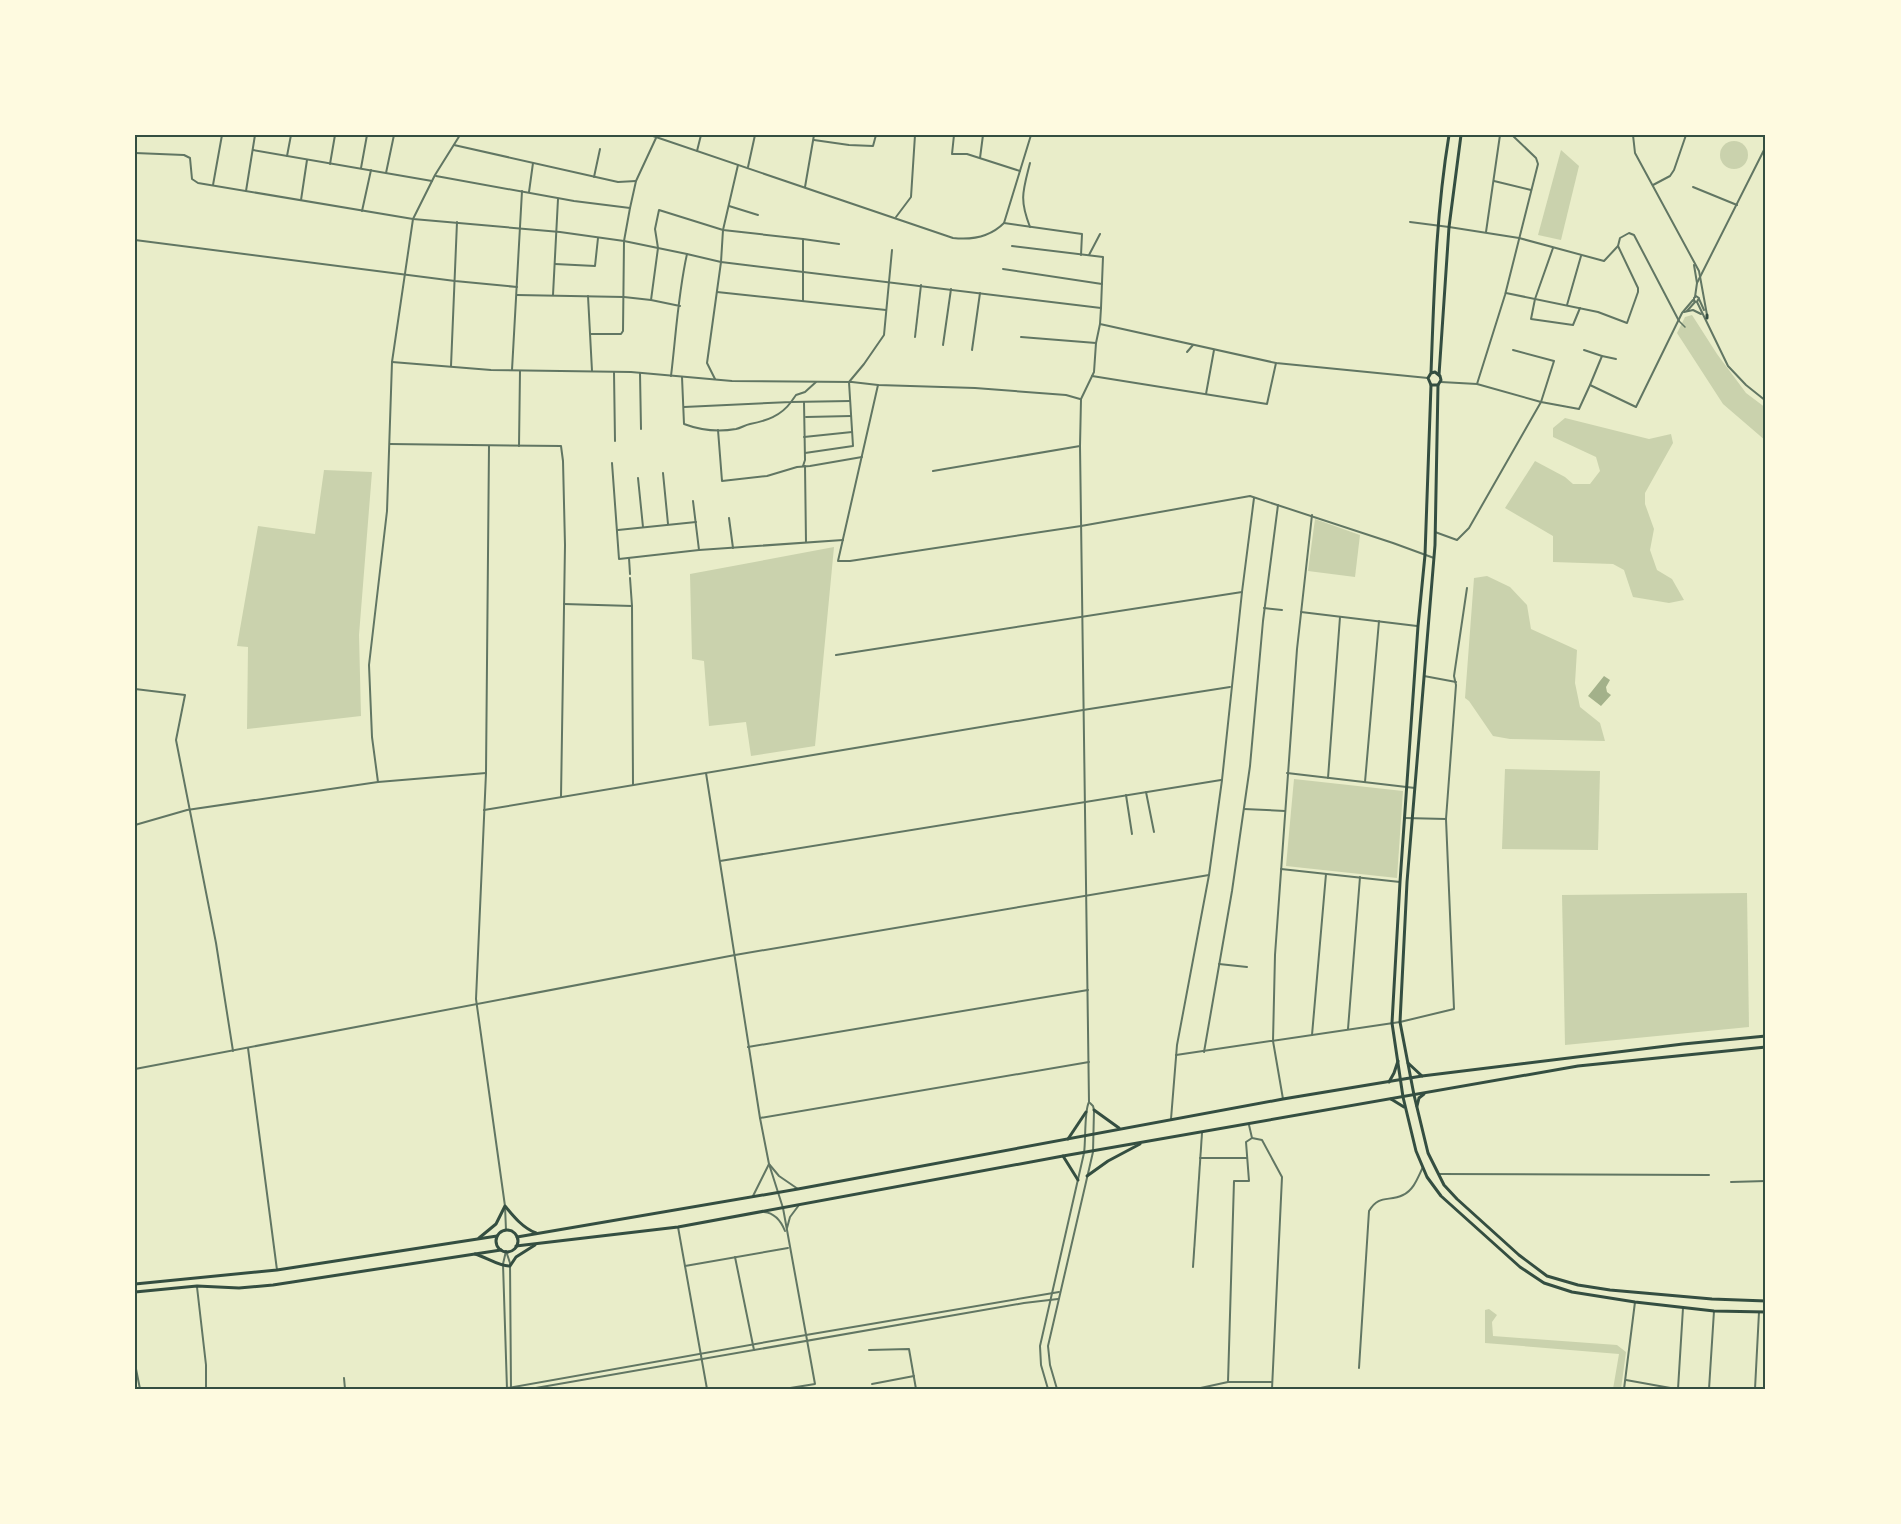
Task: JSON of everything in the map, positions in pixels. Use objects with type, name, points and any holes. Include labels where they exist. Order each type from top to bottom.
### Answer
[{"type":"main road","points":[[1449,135],[1442,176],[1431,373],[1428,378],[1431,385],[1425,555],[1418,626],[1392,1023],[1403,1097],[1416,1151],[1427,1177],[1441,1196],[1521,1267],[1544,1283],[1572,1292],[1635,1302],[1714,1311],[1766,1312]]},
{"type":"main road","points":[[1461,135],[1449,226],[1439,375],[1434,558],[1407,882],[1400,1022],[1410,1078],[1428,1153],[1437,1174],[1457,1199],[1519,1255],[1547,1276],[1578,1285],[1610,1290],[1712,1299],[1766,1301]]},
{"type":"main road","points":[[1431,373],[1435,372],[1439,375]]},
{"type":"main road","points":[[1431,385],[1439,383]]},
{"type":"main road","points":[[517,1237],[798,1189],[1120,1128],[1401,1079],[1671,1045],[1766,1036]]},
{"type":"main road","points":[[135,1292],[197,1286],[239,1288],[273,1285],[473,1253],[506,1251],[516,1246],[678,1227],[1063,1156],[1578,1066],[1766,1047]]},
{"type":"main road","points":[[1389,1082],[1398,1060]]},
{"type":"main road","points":[[1407,1062],[1422,1076]]},
{"type":"main road","points":[[1417,1107],[1419,1098],[1426,1093]]},
{"type":"main road","points":[[1391,1100],[1406,1108]]},
{"type":"main road","points":[[1094,1110],[1120,1128]]},
{"type":"main road","points":[[1068,1139],[1086,1112]]},
{"type":"main road","points":[[1088,1176],[1107,1161],[1144,1142]]},
{"type":"main road","points":[[1063,1156],[1078,1179]]},
{"type":"main road","points":[[479,1239],[496,1224],[505,1206],[527,1229],[538,1233]]},
{"type":"main road","points":[[135,1284],[277,1270],[497,1236],[506,1230],[513,1232],[517,1237],[516,1246]]},
{"type":"main road","points":[[497,1236],[496,1242],[501,1250]]},
{"type":"main road","points":[[473,1253],[488,1258],[503,1267],[510,1266],[516,1257],[537,1244]]},
{"type":"street","points":[[213,185],[222,135]]},
{"type":"street","points":[[246,191],[255,135]]},
{"type":"street","points":[[287,156],[291,135]]},
{"type":"street","points":[[330,164],[335,135]]},
{"type":"street","points":[[361,168],[367,135]]},
{"type":"street","points":[[386,173],[394,135]]},
{"type":"street","points":[[378,782],[372,737],[369,665],[387,512],[392,362],[413,219],[459,135]]},
{"type":"street","points":[[650,135],[952,238],[963,239],[996,231],[1004,223],[1031,135]]},
{"type":"street","points":[[697,151],[701,135]]},
{"type":"street","points":[[748,168],[755,135]]},
{"type":"street","points":[[805,187],[814,135]]},
{"type":"street","points":[[814,140],[873,146],[876,135]]},
{"type":"street","points":[[896,217],[911,197],[915,135]]},
{"type":"street","points":[[954,135],[952,154],[966,154],[1020,171]]},
{"type":"street","points":[[980,158],[983,135]]},
{"type":"street","points":[[1486,232],[1500,135]]},
{"type":"street","points":[[1477,384],[1506,293],[1538,164],[1536,158],[1512,135]]},
{"type":"street","points":[[1633,135],[1635,153],[1700,276],[1700,284]]},
{"type":"street","points":[[1653,185],[1670,176],[1674,170],[1686,135]]},
{"type":"street","points":[[591,334],[621,334],[622,331],[624,241],[636,181],[656,137]]},
{"type":"street","points":[[454,145],[618,182],[636,181]]},
{"type":"street","points":[[1700,276],[1766,146]]},
{"type":"street","points":[[594,177],[600,149]]},
{"type":"street","points":[[253,150],[432,181]]},
{"type":"street","points":[[135,153],[184,154],[190,158],[192,179],[198,183],[362,211],[413,219],[557,231],[624,241],[721,262],[1101,308]]},
{"type":"street","points":[[301,200],[308,160]]},
{"type":"street","points":[[530,192],[533,163]]},
{"type":"street","points":[[1030,163],[1022,195],[1024,212],[1031,228]]},
{"type":"street","points":[[715,380],[707,363],[723,231],[738,164]]},
{"type":"street","points":[[362,211],[371,170]]},
{"type":"street","points":[[435,176],[630,208]]},
{"type":"street","points":[[1494,181],[1531,190]]},
{"type":"street","points":[[1693,187],[1737,205]]},
{"type":"street","points":[[512,370],[522,191]]},
{"type":"street","points":[[553,296],[558,198]]},
{"type":"street","points":[[729,206],[758,215]]},
{"type":"street","points":[[651,300],[659,210],[723,231],[838,244]]},
{"type":"street","points":[[451,366],[457,222]]},
{"type":"street","points":[[1410,222],[1520,238],[1604,261],[1618,246],[1620,238],[1629,233],[1634,235],[1679,321],[1685,327]]},
{"type":"street","points":[[1004,223],[1082,234],[1081,255]]},
{"type":"street","points":[[1088,256],[1100,234]]},
{"type":"street","points":[[555,264],[595,266],[598,237]]},
{"type":"street","points":[[803,239],[803,301]]},
{"type":"street","points":[[135,240],[517,287]]},
{"type":"street","points":[[1012,246],[1103,257],[1100,324],[1094,372],[1081,399],[1080,446],[1089,1102],[1086,1107],[1084,1153],[1041,1336],[1040,1354],[1048,1389]]},
{"type":"street","points":[[1506,293],[1598,312],[1627,323],[1638,288],[1618,246]]},
{"type":"street","points":[[1553,248],[1535,299],[1531,319],[1573,325],[1580,308]]},
{"type":"street","points":[[805,453],[853,446],[849,382],[884,335],[892,250]]},
{"type":"street","points":[[671,376],[681,281],[687,254]]},
{"type":"street","points":[[1567,305],[1581,255]]},
{"type":"street","points":[[1692,260],[1700,284],[1706,317],[1721,353],[1736,376],[1766,401]]},
{"type":"street","points":[[1682,314],[1696,299],[1705,268]]},
{"type":"street","points":[[1003,269],[1102,284]]},
{"type":"street","points":[[915,337],[921,285]]},
{"type":"street","points":[[943,345],[951,289]]},
{"type":"street","points":[[717,292],[886,310]]},
{"type":"street","points":[[972,350],[980,293]]},
{"type":"street","points":[[517,295],[624,297],[680,306]]},
{"type":"street","points":[[588,296],[592,371]]},
{"type":"street","points":[[1590,385],[1636,406],[1682,314],[1696,299]]},
{"type":"street","points":[[1696,299],[1706,317]]},
{"type":"street","points":[[1687,310],[1696,310],[1706,317]]},
{"type":"street","points":[[1100,324],[1276,363],[1428,378]]},
{"type":"street","points":[[1021,337],[1096,343]]},
{"type":"street","points":[[1187,352],[1193,345]]},
{"type":"street","points":[[1206,394],[1214,350]]},
{"type":"street","points":[[1435,532],[1457,540],[1469,528],[1541,402],[1554,361],[1512,350]]},
{"type":"street","points":[[1584,350],[1616,360]]},
{"type":"street","points":[[1439,383],[1477,384],[1541,402],[1579,409],[1602,356]]},
{"type":"street","points":[[392,362],[512,370],[640,373],[715,380],[849,382],[975,388],[1066,395],[1081,399]]},
{"type":"street","points":[[1092,376],[1267,404],[1276,363]]},
{"type":"street","points":[[519,446],[520,370]]},
{"type":"street","points":[[614,372],[615,441]]},
{"type":"street","points":[[640,373],[641,429]]},
{"type":"street","points":[[682,377],[684,424],[693,428],[717,430],[737,429],[749,424],[760,423],[785,410],[796,395],[805,392],[817,382]]},
{"type":"street","points":[[879,385],[838,561],[1081,526],[1250,496],[1434,558]]},
{"type":"street","points":[[684,407],[851,401]]},
{"type":"street","points":[[804,402],[805,453],[802,466],[805,466],[806,542]]},
{"type":"street","points":[[805,417],[851,416]]},
{"type":"street","points":[[717,430],[722,482],[767,476],[782,470],[862,457]]},
{"type":"street","points":[[804,437],[852,432]]},
{"type":"street","points":[[389,444],[561,446],[564,485],[561,797]]},
{"type":"street","points":[[489,446],[486,773],[476,1005],[505,1206],[506,1230]]},
{"type":"street","points":[[933,471],[1080,446]]},
{"type":"street","points":[[612,464],[619,559],[699,550],[843,540]]},
{"type":"street","points":[[663,473],[668,524]]},
{"type":"street","points":[[638,478],[643,527]]},
{"type":"street","points":[[1171,1119],[1176,1055],[1209,875],[1222,780],[1230,687],[1254,498]]},
{"type":"street","points":[[693,501],[699,550]]},
{"type":"street","points":[[1204,1052],[1232,891],[1250,766],[1264,608],[1278,505]]},
{"type":"street","points":[[1282,1099],[1273,1041],[1275,955],[1287,773],[1312,515]]},
{"type":"street","points":[[729,518],[733,548]]},
{"type":"street","points":[[618,530],[696,522]]},
{"type":"street","points":[[629,558],[630,574]]},
{"type":"street","points":[[630,579],[633,785]]},
{"type":"street","points":[[1176,1055],[1400,1022],[1454,1009],[1446,819],[1456,682],[1454,676],[1467,588]]},
{"type":"street","points":[[836,655],[1242,592]]},
{"type":"street","points":[[564,604],[632,606]]},
{"type":"street","points":[[1264,608],[1282,610]]},
{"type":"street","points":[[1301,612],[1418,626]]},
{"type":"street","points":[[1328,778],[1340,617]]},
{"type":"street","points":[[1365,782],[1379,621]]},
{"type":"street","points":[[1424,676],[1456,682]]},
{"type":"street","points":[[484,810],[1230,687]]},
{"type":"street","points":[[135,689],[185,695],[176,740],[216,943],[233,1051]]},
{"type":"street","points":[[135,825],[190,809],[378,782],[486,773]]},
{"type":"street","points":[[706,773],[760,1118],[776,1192],[783,1208],[816,1389]]},
{"type":"street","points":[[1287,773],[1415,788]]},
{"type":"street","points":[[720,861],[1222,780]]},
{"type":"street","points":[[1146,792],[1154,832]]},
{"type":"street","points":[[1126,795],[1132,834]]},
{"type":"street","points":[[1244,809],[1285,811]]},
{"type":"street","points":[[1405,818],[1446,819]]},
{"type":"street","points":[[1281,869],[1400,882]]},
{"type":"street","points":[[1312,1035],[1326,873]]},
{"type":"street","points":[[135,1069],[735,955],[1209,875]]},
{"type":"street","points":[[1348,1029],[1360,877]]},
{"type":"street","points":[[1219,964],[1247,967]]},
{"type":"street","points":[[748,1047],[1088,990]]},
{"type":"street","points":[[1758,1030],[1758,1037]]},
{"type":"street","points":[[248,1048],[277,1270]]},
{"type":"street","points":[[760,1118],[1089,1062]]},
{"type":"street","points":[[1057,1389],[1048,1355],[1048,1346],[1093,1152],[1094,1110],[1089,1102]]},
{"type":"street","points":[[1249,1125],[1252,1138]]},
{"type":"street","points":[[1193,1267],[1202,1133]]},
{"type":"street","points":[[1228,1382],[1234,1181],[1249,1181],[1246,1142],[1252,1138],[1262,1140],[1282,1177],[1272,1389]]},
{"type":"street","points":[[1200,1158],[1247,1158]]},
{"type":"street","points":[[769,1164],[779,1176],[798,1189]]},
{"type":"street","points":[[753,1196],[769,1164]]},
{"type":"street","points":[[1359,1368],[1369,1211],[1380,1200],[1403,1195],[1415,1185],[1423,1167]]},
{"type":"street","points":[[1437,1174],[1709,1175]]},
{"type":"street","points":[[1731,1182],[1766,1181]]},
{"type":"street","points":[[787,1237],[787,1224],[799,1205]]},
{"type":"street","points":[[763,1212],[770,1213],[777,1218],[787,1237]]},
{"type":"street","points":[[678,1227],[707,1389]]},
{"type":"street","points":[[685,1266],[789,1247]]},
{"type":"street","points":[[506,1251],[510,1266],[509,1388]]},
{"type":"street","points":[[506,1251],[503,1267],[509,1388]]},
{"type":"street","points":[[735,1257],[754,1350]]},
{"type":"street","points":[[197,1286],[206,1365],[206,1389]]},
{"type":"street","points":[[502,1389],[1059,1292]]},
{"type":"street","points":[[530,1389],[1058,1299]]},
{"type":"street","points":[[1624,1389],[1635,1302]]},
{"type":"street","points":[[1626,1380],[1677,1389],[1683,1308]]},
{"type":"street","points":[[1709,1389],[1714,1311]]},
{"type":"street","points":[[1755,1389],[1759,1312]]},
{"type":"street","points":[[869,1350],[909,1349],[916,1389]]},
{"type":"street","points":[[135,1365],[140,1389]]},
{"type":"street","points":[[872,1384],[914,1376]]},
{"type":"street","points":[[344,1378],[345,1389]]},
{"type":"street","points":[[1196,1389],[1228,1382],[1272,1382]]},
{"type":"street","points":[[784,1389],[814,1384]]},
{"type":"shaded area","points":[[1734,141],[1744,145],[1748,155],[1744,165],[1734,169],[1724,165],[1720,155],[1724,145]]},
{"type":"shaded area","points":[[1561,150],[1579,166],[1561,240],[1538,235]]},
{"type":"shaded area","points":[[1692,315],[1746,393],[1766,408],[1766,441],[1723,404],[1677,333],[1685,317]]},
{"type":"shaded area","points":[[1565,418],[1649,439],[1671,434],[1673,443],[1645,493],[1645,504],[1654,529],[1650,550],[1657,570],[1672,579],[1684,600],[1669,603],[1633,597],[1624,570],[1613,564],[1553,562],[1553,536],[1505,508],[1535,461],[1565,477],[1573,484],[1590,484],[1600,471],[1596,457],[1553,437],[1553,428]]},
{"type":"shaded area","points":[[324,470],[372,472],[359,635],[361,716],[247,729],[248,647],[237,646],[258,526],[315,534]]},
{"type":"shaded area","points":[[1315,519],[1360,535],[1355,577],[1308,571]]},
{"type":"shaded area","points":[[834,547],[815,746],[751,756],[746,722],[709,726],[704,661],[692,659],[690,574]]},
{"type":"shaded area","points":[[1487,576],[1510,587],[1527,605],[1531,629],[1577,650],[1575,683],[1580,707],[1600,723],[1605,741],[1510,739],[1493,736],[1465,698],[1474,578]]},
{"type":"shaded area","points":[[1604,676],[1610,680],[1606,687],[1607,692],[1611,695],[1601,706],[1588,696]]},
{"type":"shaded area","points":[[1505,769],[1600,771],[1598,850],[1502,849]]},
{"type":"shaded area","points":[[1294,779],[1403,791],[1397,878],[1286,866]]},
{"type":"shaded area","points":[[1747,893],[1749,1027],[1565,1045],[1562,895]]},
{"type":"shaded area","points":[[1489,1309],[1497,1315],[1492,1322],[1493,1336],[1617,1345],[1626,1352],[1621,1389],[1613,1389],[1619,1354],[1485,1343],[1485,1310]]}]
